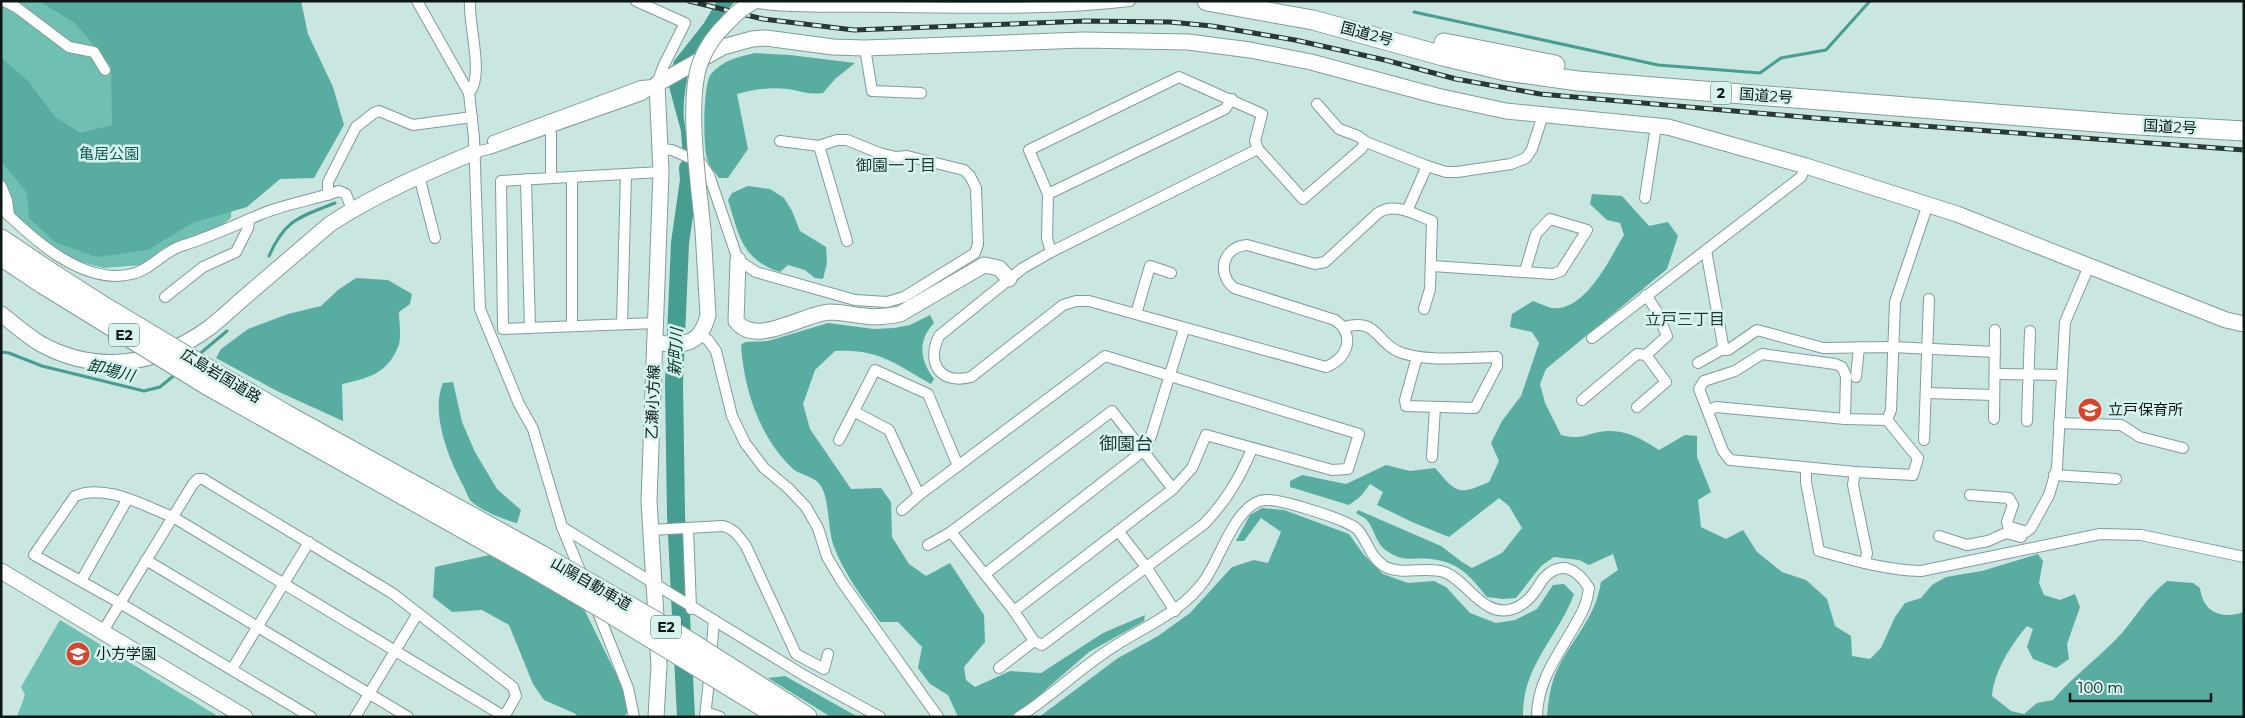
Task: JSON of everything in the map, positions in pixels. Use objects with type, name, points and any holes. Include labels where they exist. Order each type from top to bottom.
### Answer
[{"type":"highway","name":"国道2号","points":[[1206,1],[1314,20],[1443,56],[1506,71],[1578,80],[2122,124],[2244,131]]},
{"type":"highway","name":"国道2号","points":[[1281,1],[1460,47],[1620,75],[1848,96],[1961,101],[2244,123]]},
{"type":"highway","name":"広島岩国道路","points":[[1,239],[46,278]]},
{"type":"highway","name":"広島岩国道路","points":[[1,256],[103,306],[210,378],[449,511]]},
{"type":"highway","name":"山陽自動車道","points":[[449,511],[475,536],[781,712],[807,717]]},
{"type":"highway","name":"山陽自動車道","points":[[449,511],[612,595],[781,712]]},
{"type":"street","points":[[4,1],[16,7],[69,47],[94,52],[106,70]]},
{"type":"street","points":[[417,1],[469,92],[475,152],[480,309],[516,397],[533,429],[562,527],[628,688],[634,717]]},
{"type":"street","points":[[469,92],[473,88],[476,75],[470,1]]},
{"type":"street","points":[[636,1],[686,23],[663,67],[664,149],[661,172],[656,322],[658,344]]},
{"type":"street","points":[[747,1],[793,5],[995,5],[1130,1]]},
{"type":"street","points":[[755,1],[733,16],[719,31],[700,62],[696,77],[694,102],[708,315],[705,325],[699,334],[708,340],[716,351],[732,416],[745,443],[764,468],[788,488],[806,507],[818,528],[827,557],[842,582],[938,717]]},
{"type":"street","points":[[1,314],[40,343],[58,352],[84,360],[108,363],[134,362],[171,350],[208,328],[330,224],[352,210],[419,176],[475,152],[642,95],[723,47],[738,42],[766,38],[833,47],[866,48],[1083,40],[1188,42],[1250,50],[1311,62],[1437,96],[1506,111],[1656,126],[1687,132],[1806,166],[1928,204],[1987,225],[2226,320],[2244,324]]},
{"type":"street","points":[[866,48],[872,91],[921,93]]},
{"type":"street","points":[[1051,252],[1047,238],[1048,194],[1029,150],[1179,77],[1262,114],[1255,142],[1258,149],[1303,199],[1366,142]]},
{"type":"street","points":[[475,152],[487,143],[641,86],[662,82]]},
{"type":"street","points":[[1048,194],[1225,109],[1232,99]]},
{"type":"street","points":[[1317,104],[1339,129],[1358,136],[1366,142],[1446,172],[1511,164],[1526,158],[1532,149],[1543,115]]},
{"type":"street","points":[[328,195],[328,182],[356,127],[374,113],[379,111],[405,123],[414,124],[472,117]]},
{"type":"street","points":[[1644,198],[1656,126]]},
{"type":"street","points":[[549,128],[551,134],[551,178]]},
{"type":"street","points":[[738,260],[756,272],[818,290],[855,300],[887,302],[904,297],[975,253],[978,244],[976,188],[970,176],[964,170],[907,156],[879,154],[848,140],[837,140],[819,146],[780,141]]},
{"type":"street","points":[[819,146],[847,241]]},
{"type":"street","points":[[664,149],[701,163],[708,175],[738,260],[735,312],[736,321],[740,327],[757,331],[770,330],[830,312],[866,317],[884,317],[900,314],[984,265],[999,268],[1009,279]]},
{"type":"street","points":[[1258,149],[1051,252],[1009,279],[939,336],[933,348],[933,362],[939,372],[949,378],[962,379],[971,377],[1063,306],[1076,301],[1089,302],[1136,314],[1326,367],[1336,362],[1343,355],[1347,334],[1344,327],[1335,320],[1234,288],[1227,282],[1223,270],[1225,258],[1230,250],[1246,245],[1315,264],[1325,262],[1387,207],[1407,211],[1432,221],[1430,289],[1424,309]]},
{"type":"street","points":[[1407,211],[1427,166]]},
{"type":"street","points":[[1592,338],[1800,177],[1806,166]]},
{"type":"street","points":[[656,322],[503,329],[501,181],[661,172]]},
{"type":"street","points":[[622,324],[626,174]]},
{"type":"street","points":[[419,176],[435,238]]},
{"type":"street","points":[[572,177],[572,326]]},
{"type":"street","points":[[526,179],[530,328]]},
{"type":"street","points":[[1,186],[7,200],[9,216]]},
{"type":"street","points":[[1,208],[55,256],[93,272],[118,276],[132,274],[144,269],[176,248],[209,238],[259,215],[339,191],[346,194],[352,210]]},
{"type":"street","points":[[1887,420],[1891,410],[1895,302],[1928,204]]},
{"type":"street","points":[[1432,266],[1553,274],[1561,272],[1587,230],[1550,219],[1536,234],[1525,271]]},
{"type":"street","points":[[165,298],[204,267],[236,252],[248,228],[249,221]]},
{"type":"street","points":[[1706,250],[1722,345],[1721,350]]},
{"type":"street","points":[[1136,314],[1150,266],[1171,273]]},
{"type":"street","points":[[1970,496],[2009,498],[2013,505],[2007,522],[2008,526],[2026,532],[2049,495],[2054,475],[2059,423],[2065,322],[2089,266]]},
{"type":"street","points":[[1646,295],[1656,310],[1667,336],[1646,356]]},
{"type":"street","points":[[1924,440],[1929,348],[1929,299]]},
{"type":"street","points":[[1344,327],[1354,324],[1374,329],[1396,350],[1417,357],[1497,357],[1496,366],[1475,408],[1406,406],[1405,400],[1417,357]]},
{"type":"street","points":[[985,574],[1143,451],[1152,436],[1184,328]]},
{"type":"street","points":[[1698,363],[1721,350],[1728,350],[1757,330],[1823,348],[1892,347],[1995,352]]},
{"type":"street","points":[[1994,419],[1995,330]]},
{"type":"street","points":[[2027,421],[2030,331]]},
{"type":"street","name":"乙瀬小方線","points":[[659,713],[657,586],[650,487],[658,344],[686,344],[696,339],[699,334]]},
{"type":"street","points":[[1856,377],[1860,347]]},
{"type":"street","points":[[1582,400],[1638,354],[1646,356],[1666,382],[1637,407]]},
{"type":"street","points":[[1708,410],[1716,407],[1845,419],[1887,420],[1918,458],[1913,475],[1806,468],[1730,460],[1722,451],[1699,389],[1704,381],[1735,371],[1762,354],[1835,364],[1842,367],[1846,376],[1845,419]]},
{"type":"street","points":[[902,510],[919,495],[1104,356],[1359,434],[1348,469],[1332,470],[1206,435],[1192,468],[1173,489],[1014,611]]},
{"type":"street","points":[[839,440],[875,370],[928,394],[958,466]]},
{"type":"street","points":[[1995,374],[2062,375]]},
{"type":"street","points":[[1927,393],[1994,395]]},
{"type":"street","points":[[1432,457],[1435,407]]},
{"type":"street","points":[[928,545],[951,532],[1112,411],[1173,489]]},
{"type":"street","points":[[855,412],[889,430],[919,495]]},
{"type":"street","points":[[2059,423],[2121,424],[2140,437],[2183,448]]},
{"type":"street","points":[[951,532],[1014,611],[1034,641],[1042,646],[1204,524],[1224,504],[1240,478],[1252,449]]},
{"type":"street","points":[[1806,468],[1806,482],[1819,551],[1865,563],[1921,571],[2083,536],[2122,533],[2141,535],[2244,557]]},
{"type":"street","points":[[1855,472],[1853,485],[1867,552],[1865,563]]},
{"type":"street","points":[[2054,475],[2116,479]]},
{"type":"street","points":[[103,631],[120,603],[146,560],[173,517],[194,482],[204,479],[392,593],[514,688],[516,697],[505,717],[173,517],[127,500],[118,494],[105,492],[75,496],[34,555],[81,580],[120,603],[232,669],[311,717]]},
{"type":"street","points":[[1019,717],[1112,647],[1175,611],[1204,581],[1239,518],[1251,504],[1265,499],[1282,502],[1344,521],[1357,528],[1366,540],[1372,555],[1385,567],[1445,572],[1489,607],[1508,612],[1526,603],[1543,578],[1555,569],[1568,568],[1582,576],[1589,588],[1584,609],[1548,670],[1537,703],[1537,717]]},
{"type":"street","points":[[81,580],[127,500]]},
{"type":"street","points":[[654,530],[724,526],[736,532],[746,546],[796,654],[824,669],[828,654]]},
{"type":"street","points":[[562,527],[690,608],[714,620],[805,676],[880,717]]},
{"type":"street","points":[[687,528],[690,608]]},
{"type":"street","points":[[1940,536],[1966,545],[1988,541],[2006,533],[2025,538],[2030,536],[2029,529]]},
{"type":"street","points":[[1119,532],[1175,611]]},
{"type":"street","points":[[232,669],[309,542]]},
{"type":"street","points":[[146,560],[408,717]]},
{"type":"street","points":[[1,571],[245,717]]},
{"type":"street","points":[[355,717],[418,613]]},
{"type":"street","points":[[714,620],[706,714],[720,717]]},
{"type":"street","points":[[998,668],[1034,641]]},
{"type":"green space","name":"亀居公園","points":[[1,1],[103,1],[232,202],[231,218],[213,231],[164,248],[142,265],[104,268],[80,262],[57,253],[1,202]]},
{"type":"green space","points":[[39,1],[301,1],[308,34],[333,87],[344,125],[314,178],[280,179],[247,207],[192,223],[148,250],[96,257],[55,242],[29,218],[27,193],[1,161],[1,57],[29,82],[55,117],[80,133],[112,125],[111,66],[75,23]]},
{"type":"green space","points":[[755,53],[855,63],[835,79],[823,93],[808,93],[775,88],[737,94],[748,149],[728,178],[719,178],[708,161],[706,151],[704,115],[708,80],[716,69],[726,62]]},
{"type":"green space","points":[[748,186],[770,189],[784,198],[792,211],[800,231],[826,247],[827,263],[823,279],[815,278],[805,270],[788,265],[780,272],[767,267],[749,253],[739,235],[728,200],[732,193]]},
{"type":"green space","points":[[1592,194],[1622,196],[1649,226],[1668,222],[1678,236],[1667,269],[1546,369],[1540,384],[1545,403],[1561,435],[1580,437],[1608,431],[1622,432],[1641,439],[1659,450],[1685,435],[1697,436],[1697,457],[1711,492],[1698,500],[1701,527],[1726,539],[1743,530],[1757,552],[1782,572],[1806,580],[1827,599],[1835,626],[1851,636],[1852,656],[1870,659],[1881,648],[1895,617],[1905,603],[1921,598],[1932,585],[1946,577],[1982,571],[2038,554],[2043,561],[2039,583],[2044,595],[2060,600],[2075,594],[2080,607],[2067,644],[2069,659],[2056,668],[2033,659],[2027,647],[2033,629],[2027,626],[2009,650],[1996,677],[1992,696],[2011,711],[2024,714],[2037,703],[2053,700],[2122,633],[2148,599],[2167,581],[2193,583],[2200,588],[2205,603],[2214,612],[2228,615],[2244,612],[2244,717],[1547,717],[1555,675],[1567,652],[1588,620],[1598,596],[1601,582],[1618,570],[1613,554],[1589,565],[1579,560],[1554,557],[1541,566],[1516,598],[1487,597],[1463,571],[1449,563],[1393,555],[1383,548],[1377,540],[1366,519],[1356,513],[1358,510],[1441,546],[1472,568],[1502,553],[1522,528],[1509,506],[1499,498],[1449,537],[1377,505],[1383,492],[1370,484],[1361,496],[1349,505],[1290,487],[1290,481],[1302,475],[1346,484],[1386,465],[1410,471],[1435,468],[1448,483],[1458,490],[1470,489],[1489,482],[1499,461],[1491,443],[1502,421],[1521,396],[1539,343],[1532,332],[1510,327],[1512,314],[1533,301],[1551,308],[1563,307],[1575,302],[1604,270],[1624,235],[1620,223],[1607,220],[1590,204]]},
{"type":"green space","points":[[356,278],[388,280],[412,294],[410,304],[399,312],[400,335],[394,356],[376,373],[342,384],[343,421],[277,391],[216,358],[221,349],[248,329],[288,314],[321,306],[338,290]]},
{"type":"green space","points":[[930,315],[934,323],[925,337],[922,351],[929,372],[934,379],[931,384],[897,364],[875,355],[863,352],[835,351],[815,370],[803,404],[810,429],[851,489],[881,488],[891,502],[892,537],[909,564],[926,576],[950,563],[984,615],[985,642],[964,667],[966,680],[975,687],[1010,671],[1041,673],[1103,633],[1145,615],[1144,621],[1089,652],[1027,706],[1010,717],[958,717],[948,695],[930,684],[918,668],[922,647],[898,622],[880,622],[854,585],[837,555],[831,538],[826,500],[822,488],[816,480],[794,470],[770,441],[755,411],[746,379],[741,345],[745,342],[768,341],[828,323],[874,329],[894,328],[910,325]]},
{"type":"green space","points":[[453,382],[462,422],[475,452],[497,489],[521,510],[517,523],[492,514],[471,501],[453,464],[443,436],[439,408],[443,383]]},
{"type":"green space","points":[[1262,508],[1284,510],[1349,534],[1364,555],[1383,574],[1408,583],[1434,581],[1446,587],[1470,613],[1496,623],[1515,620],[1537,609],[1553,585],[1564,584],[1574,594],[1567,610],[1534,667],[1524,699],[1523,717],[1039,717],[1118,658],[1158,636],[1190,613],[1232,567],[1254,560],[1268,563],[1281,532],[1261,518],[1244,541],[1236,541],[1250,515]]},
{"type":"green space","points":[[494,554],[580,601],[622,686],[628,711],[624,717],[577,717],[576,714],[544,700],[533,684],[509,625],[482,610],[452,612],[433,597],[435,567]]},
{"type":"green space","name":"小方学園","points":[[60,620],[216,715],[215,717],[17,717],[25,695],[21,687]]},
{"type":"green space","points":[[785,676],[858,717],[831,717],[768,678]]},
{"type":"shaded area","points":[[717,1],[735,1],[700,43],[688,73],[684,111],[689,164],[687,191],[687,173],[683,160],[681,131],[668,83],[674,61],[704,23]]},
{"type":"waterway","points":[[1414,12],[1658,65],[1760,73],[1781,58],[1826,50],[1870,1]]},
{"type":"waterway","name":"新町川","points":[[686,717],[676,514],[674,383],[680,243],[689,180],[688,168]]},
{"type":"waterway","name":"卸場川","points":[[269,256],[281,234],[295,221],[335,203]]},
{"type":"waterway","name":"卸場川","points":[[197,356],[227,331]]},
{"type":"waterway","name":"卸場川","points":[[1,352],[9,353],[42,366],[144,391],[160,387],[177,373]]},
{"type":"railway","points":[[689,1],[763,19],[854,30],[1086,21],[1170,22],[1212,26],[1295,40],[1385,60],[1456,79],[1540,94],[1815,118],[2244,150]]},
{"type":"place","name":"立戸保育所","points":[[2090,410]]},
{"type":"place","name":"小方学園","points":[[78,654]]},
{"type":"district","name":"御園一丁目","points":[[896,165]]},
{"type":"district","name":"立戸三丁目","points":[[1685,319]]},
{"type":"district","name":"御園台","points":[[1126,444]]}]
